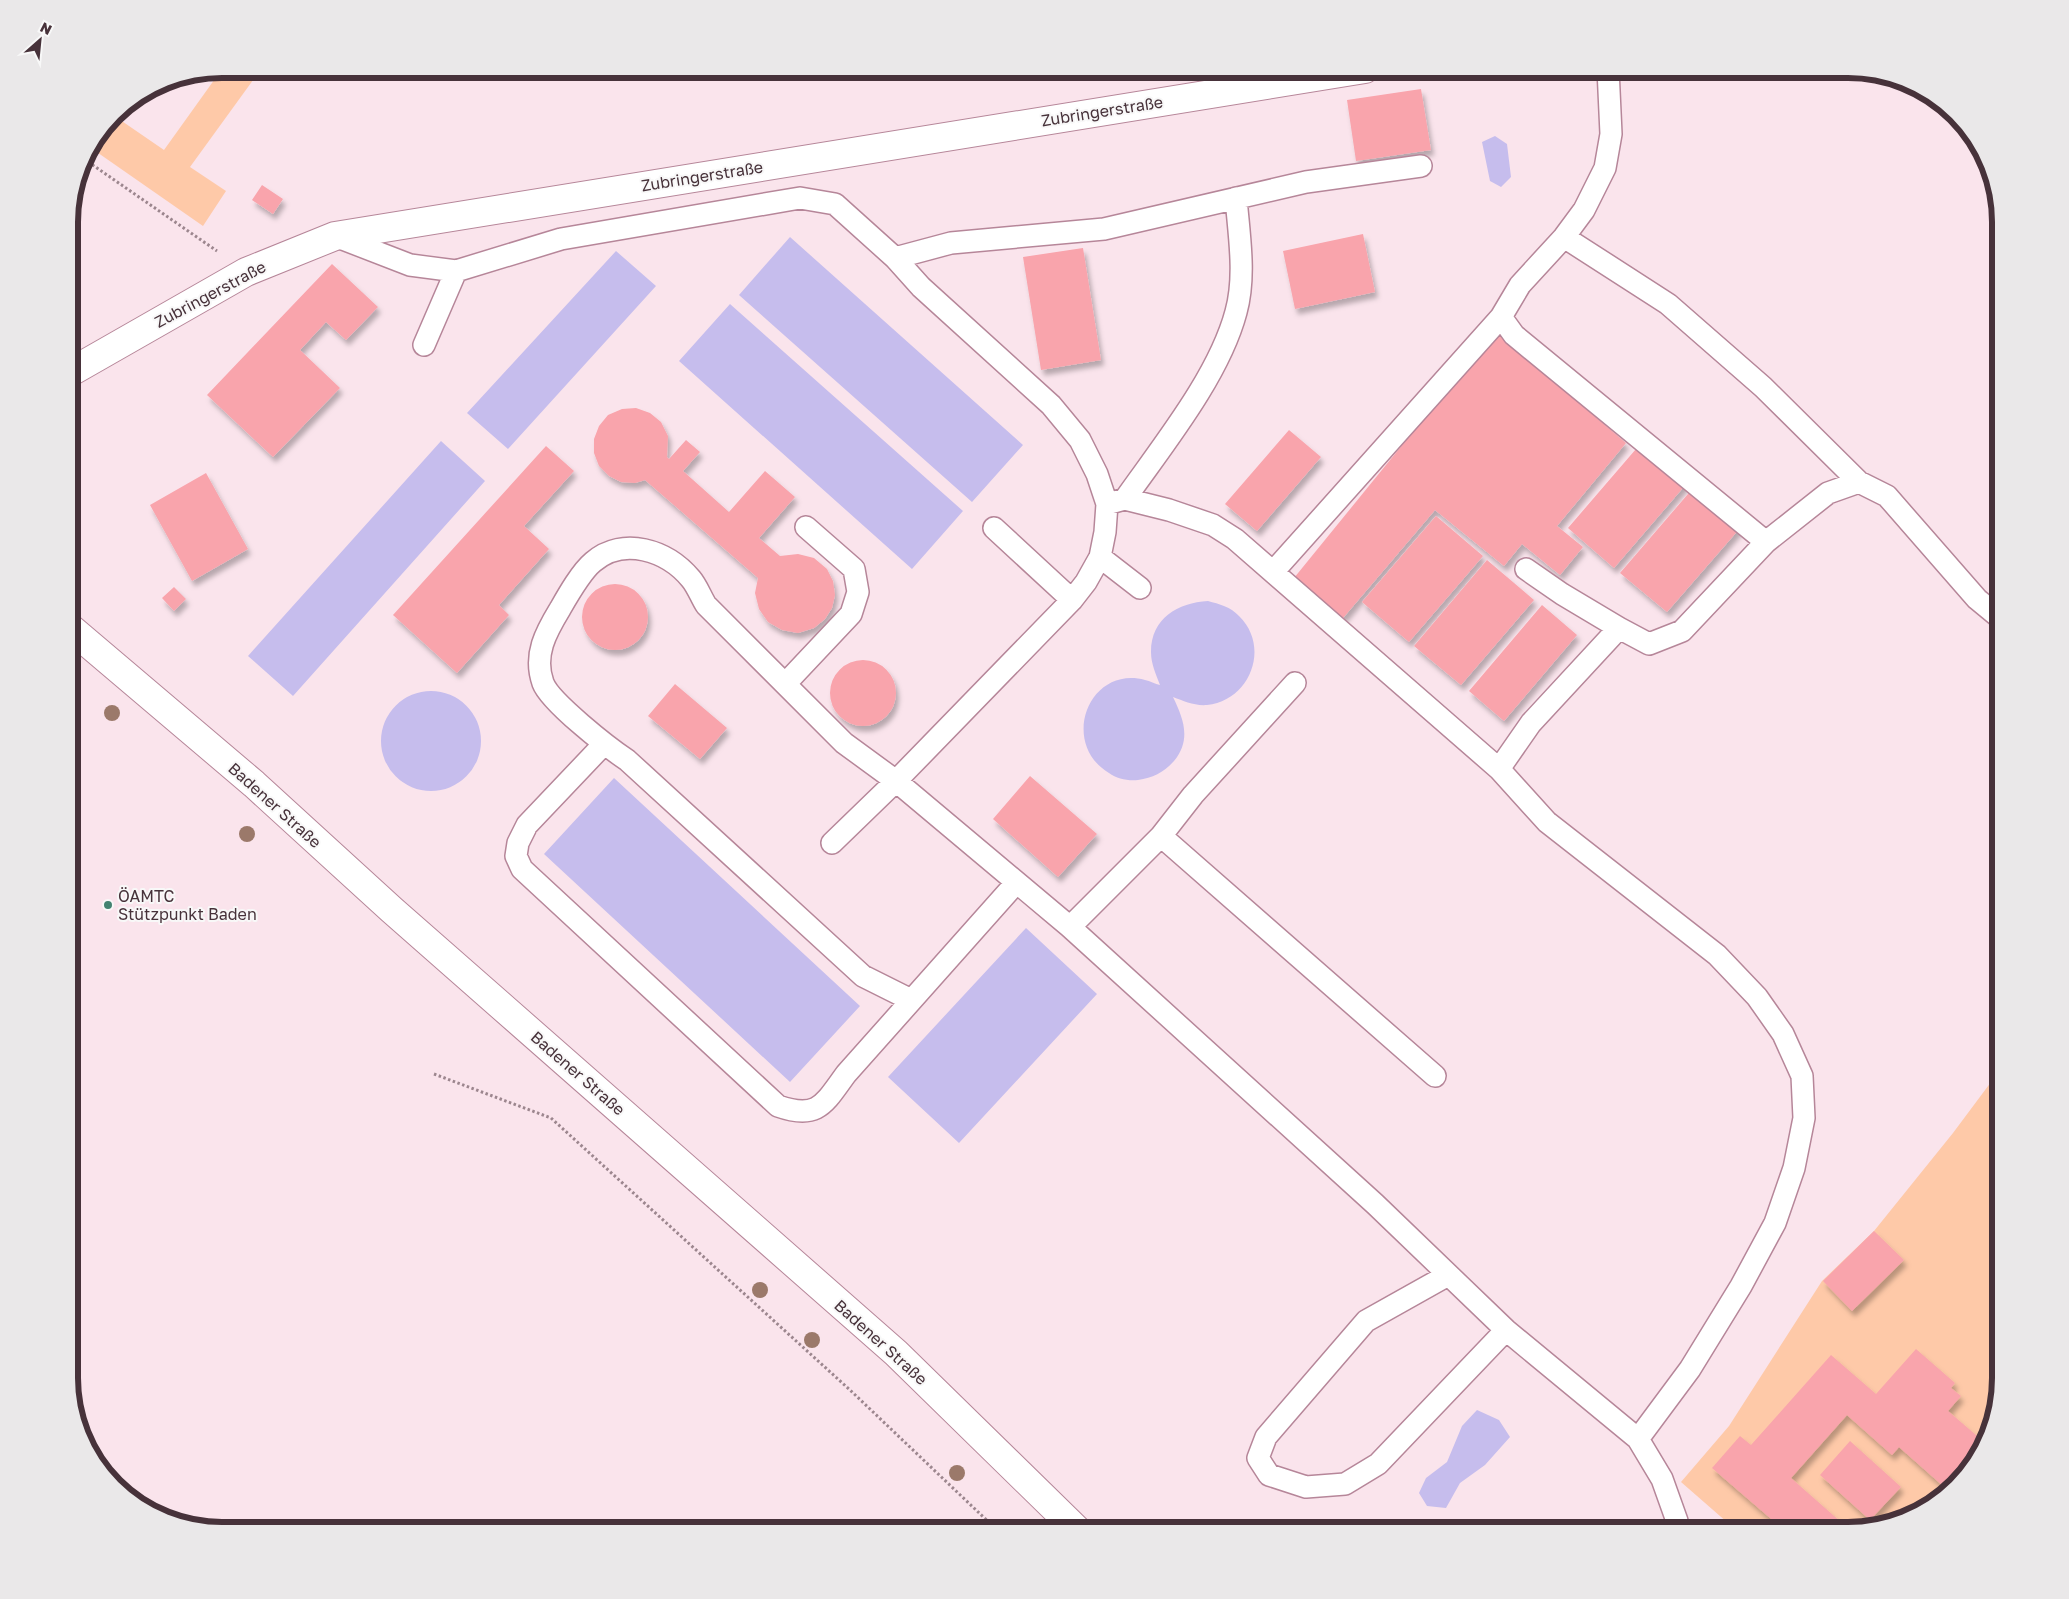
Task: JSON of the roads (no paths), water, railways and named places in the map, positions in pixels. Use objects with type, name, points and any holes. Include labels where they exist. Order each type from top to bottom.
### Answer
[{"type":"street","name":"Zubringerstraße","points":[[78,368],[246,272],[335,236],[1310,78]]},
{"type":"street","name":"Badener Straße","points":[[78,635],[254,784],[392,910],[889,1346],[1069,1522]]},
{"type":"lane","points":[[1274,572],[1501,317],[1520,285],[1564,237],[1584,210],[1605,168],[1611,134],[1608,78]]},
{"type":"lane","points":[[895,258],[951,243],[1104,229],[1306,182],[1420,166]]},
{"type":"lane","points":[[335,236],[410,265],[456,271],[561,239],[800,198],[835,204],[895,258],[921,287],[1052,405],[1080,440],[1097,474],[1116,501],[1169,510],[1213,525],[1235,539],[1499,769],[1546,822],[1717,955],[1757,997],[1783,1034],[1802,1076],[1804,1118],[1794,1168],[1775,1224],[1742,1286],[1690,1369],[1638,1439]]},
{"type":"lane","points":[[832,843],[896,781],[1072,600],[1086,582],[1100,557],[1105,532],[1116,501],[1191,404],[1221,350],[1236,312],[1241,280],[1236,198]]},
{"type":"lane","points":[[1564,237],[1668,304],[1763,387],[1858,482],[1887,496],[1977,599],[1992,611]]},
{"type":"lane","points":[[424,345],[456,271]]},
{"type":"lane","points":[[1501,317],[1514,335],[1766,542]]},
{"type":"lane","points":[[1526,569],[1562,594],[1649,644],[1682,631],[1766,542],[1828,492],[1858,482]]},
{"type":"lane","points":[[786,683],[851,614],[858,592],[854,569],[806,527]]},
{"type":"lane","points":[[994,528],[1072,600]]},
{"type":"lane","points":[[911,1000],[863,976],[627,760],[603,745],[556,700],[544,685],[539,659],[544,637],[571,591],[593,562],[618,548],[642,548],[670,561],[691,579],[706,605],[844,743],[896,781],[1016,884],[1070,927],[1375,1204],[1506,1330],[1638,1439],[1662,1479],[1677,1522]]},
{"type":"lane","points":[[1100,557],[1140,588]]},
{"type":"lane","points":[[1499,769],[1531,723],[1619,628]]},
{"type":"lane","points":[[1070,927],[1161,836],[1193,795],[1295,683]]},
{"type":"lane","points":[[603,745],[527,825],[518,843],[516,856],[522,869],[778,1106],[795,1112],[812,1111],[826,1102],[846,1074],[1016,884]]},
{"type":"lane","points":[[1161,836],[1435,1076]]},
{"type":"lane","points":[[1448,1275],[1366,1321],[1266,1437],[1258,1458],[1270,1475],[1306,1487],[1344,1484],[1378,1464],[1506,1330]]},
{"type":"place","name":"ÖAMTC Stützpunkt Baden","points":[[108,905]]}]
